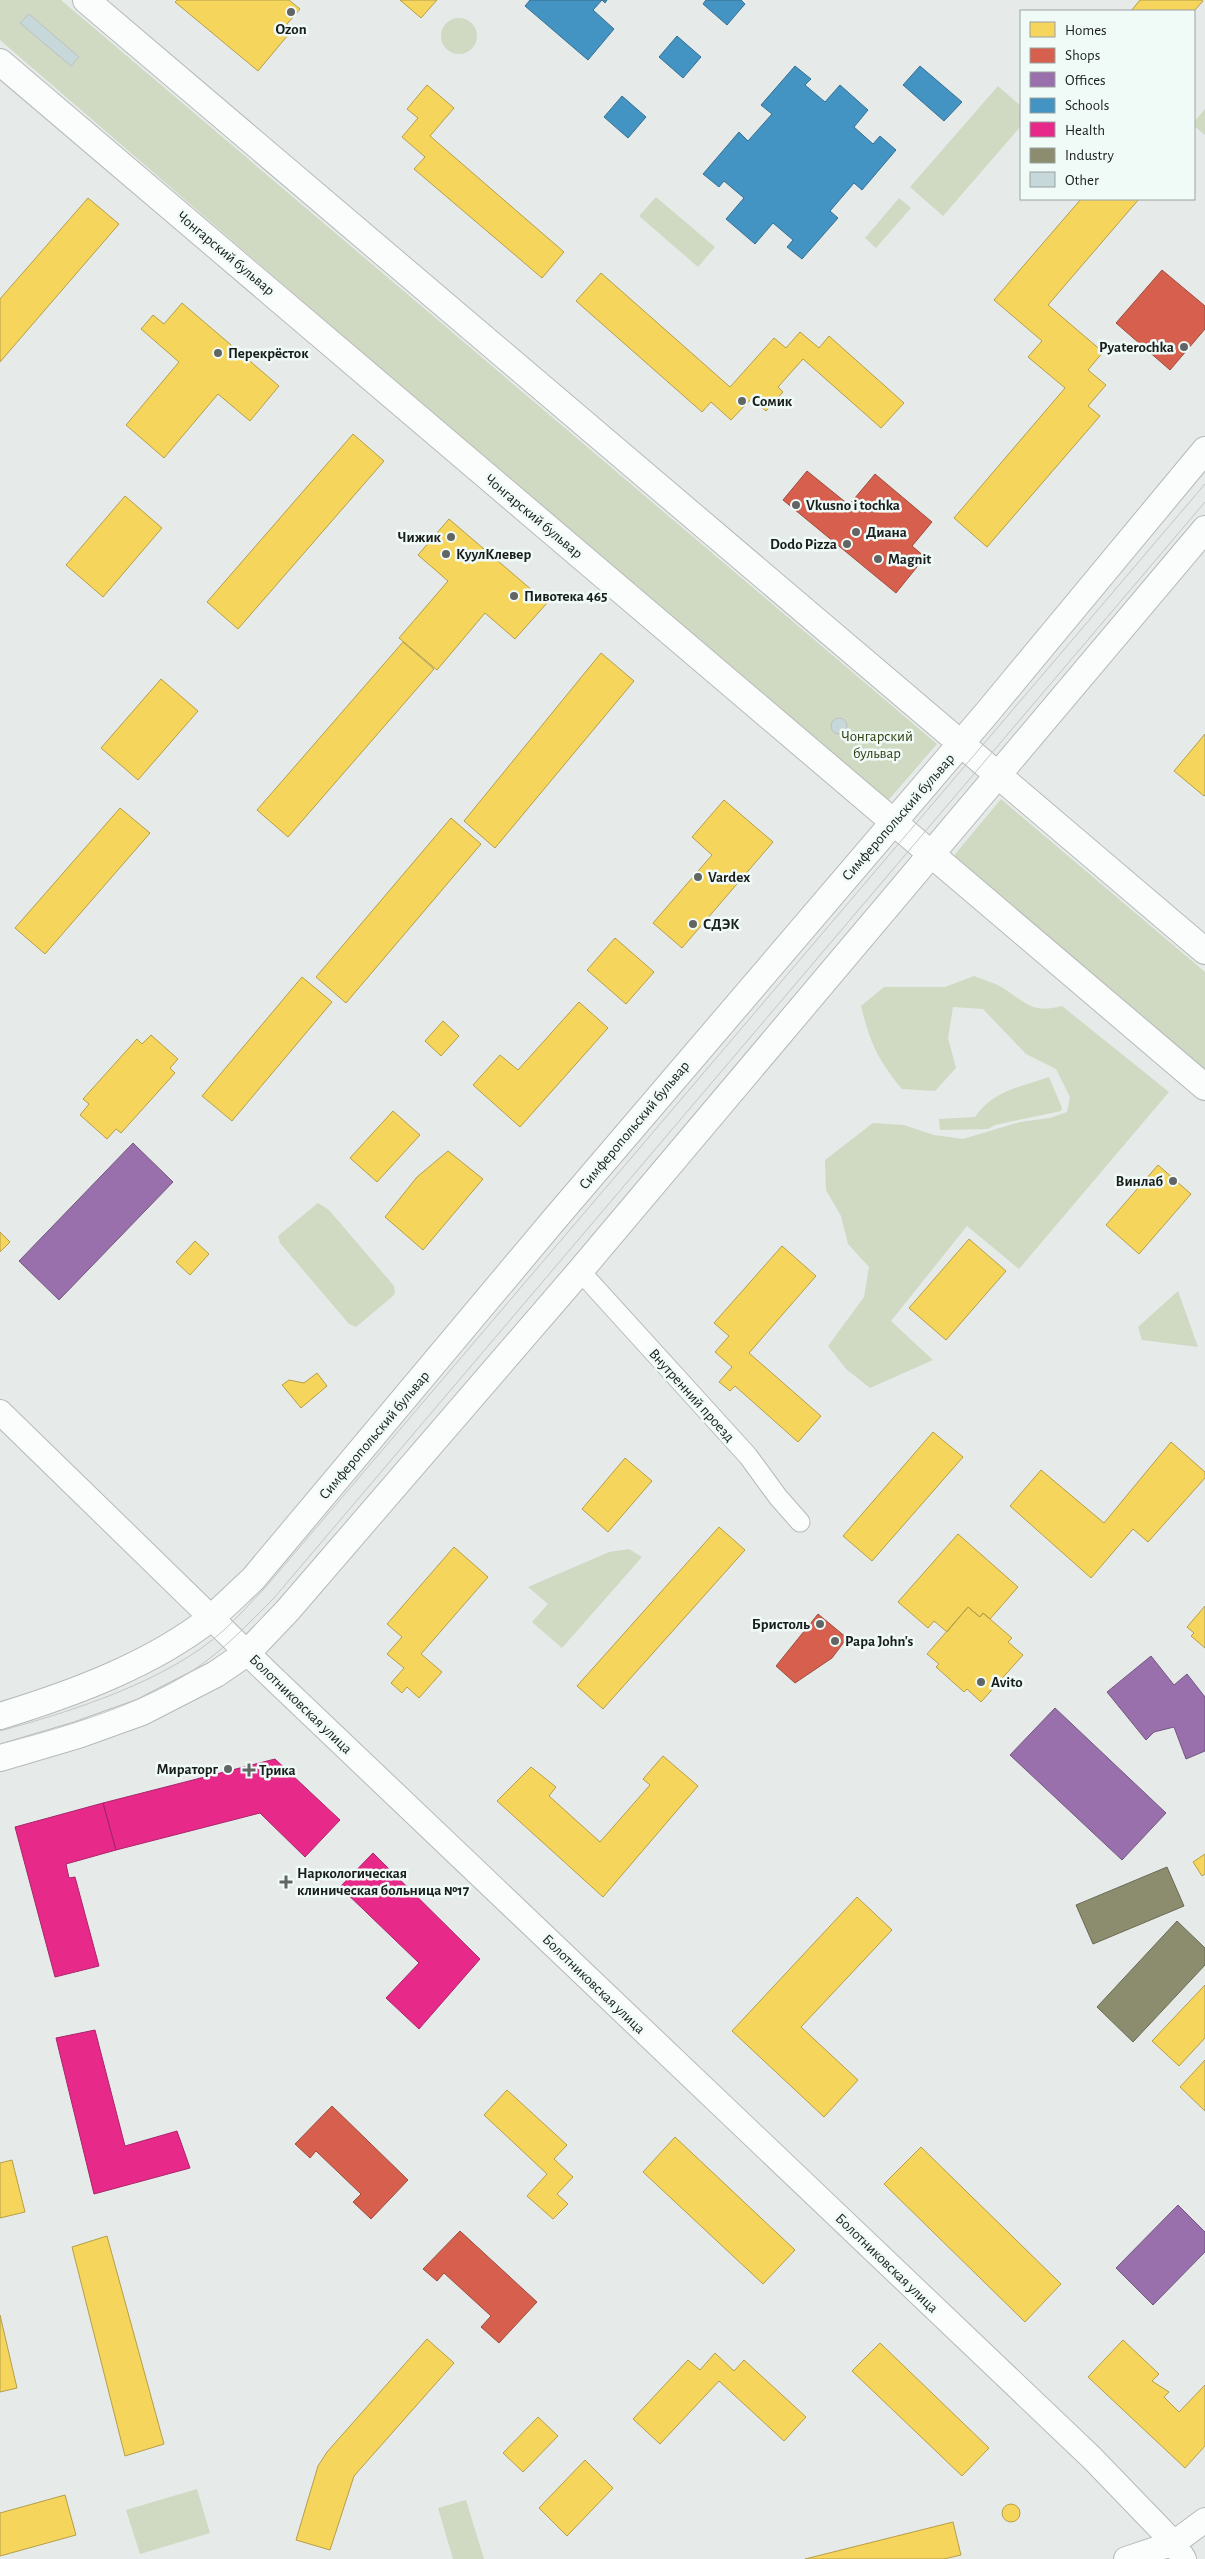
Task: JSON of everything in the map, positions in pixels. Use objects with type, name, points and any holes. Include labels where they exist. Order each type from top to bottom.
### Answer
[{"type":"main road","points":[[92,2],[1205,951]]},
{"type":"main road","name":"Чонгарский бульвар","points":[[0,62],[1205,1087]]},
{"type":"main road","name":"Симферопольский бульвар","points":[[0,1716],[54,1699],[129,1666],[179,1639],[211,1618],[253,1579],[559,1213],[894,823],[1205,450]]},
{"type":"main road","points":[[0,1758],[78,1735],[142,1712],[216,1674],[248,1652],[294,1603],[580,1271],[1205,529]]},
{"type":"street","name":"Внутренний проезд","points":[[580,1271],[748,1456],[778,1497],[800,1522]]},
{"type":"street","name":"Болотниковская улица","points":[[0,1412],[211,1618],[1092,2458],[1179,2551]]},
{"type":"street","points":[[1126,2559],[1179,2551],[1205,2520]]},
{"type":"green space","name":"Чонгарский бульвар","points":[[0,0],[61,0],[937,744],[885,804],[0,40]]},
{"type":"green space","points":[[459,18],[471,24],[477,36],[471,48],[459,54],[447,48],[441,36],[447,24]]},
{"type":"green space","points":[[998,86],[1020,105],[1020,127],[943,216],[910,187]]},
{"type":"green space","points":[[1205,109],[1205,135],[1195,127],[1195,121]]},
{"type":"green space","points":[[656,197],[715,247],[698,267],[639,216]]},
{"type":"green space","points":[[899,198],[911,208],[876,248],[865,238]]},
{"type":"green space","points":[[1001,799],[1205,972],[1205,1075],[951,859]]},
{"type":"green space","points":[[974,976],[1000,986],[1030,1006],[1043,1009],[1062,1006],[1169,1092],[1019,1269],[967,1226],[891,1321],[933,1360],[870,1388],[846,1369],[828,1346],[864,1297],[869,1267],[848,1244],[841,1216],[826,1190],[825,1160],[873,1123],[904,1125],[934,1135],[963,1139],[1020,1122],[1050,1118],[1067,1112],[1070,1097],[1056,1069],[1026,1054],[983,1009],[953,1007],[948,1038],[956,1068],[935,1091],[902,1089],[887,1069],[872,1041],[861,1006],[884,987],[945,987]]},
{"type":"green space","points":[[1049,1077],[1062,1108],[1061,1111],[995,1125],[988,1129],[940,1130],[939,1119],[975,1117],[990,1101],[1008,1091]]},
{"type":"green space","points":[[318,1203],[329,1210],[394,1286],[395,1293],[393,1296],[356,1327],[349,1324],[280,1243],[278,1236]]},
{"type":"green space","points":[[1178,1291],[1198,1347],[1142,1340],[1138,1327]]},
{"type":"green space","points":[[629,1549],[642,1557],[562,1648],[532,1622],[548,1604],[528,1587],[609,1552]]},
{"type":"green space","points":[[197,2489],[210,2533],[140,2554],[126,2510]]},
{"type":"green space","points":[[466,2500],[484,2559],[453,2559],[438,2508]]},
{"type":"building: Homes","points":[[177,0],[289,0],[300,9],[287,24],[293,29],[258,71],[175,2]]},
{"type":"building: Homes","points":[[400,0],[437,0],[421,18]]},
{"type":"building: Homes","points":[[1140,0],[1203,1],[1195,10],[1132,10]]},
{"type":"building: Homes","points":[[427,85],[454,108],[430,136],[564,252],[542,278],[414,169],[425,157],[402,137],[418,118],[407,109]]},
{"type":"building: Homes","points":[[88,198],[119,224],[0,362],[0,299]]},
{"type":"building: Homes","points":[[1080,200],[1138,200],[1048,305],[1103,352],[1088,370],[1106,385],[1088,406],[1100,416],[987,547],[954,518],[1065,388],[1028,357],[1042,341],[994,300]]},
{"type":"building: Homes","points":[[601,273],[730,387],[774,338],[786,348],[800,332],[819,348],[829,336],[904,403],[881,428],[803,359],[778,387],[783,392],[766,411],[751,399],[731,420],[711,402],[702,412],[576,301]]},
{"type":"building: Homes","points":[[182,303],[279,386],[250,421],[218,394],[164,458],[126,425],[179,362],[141,329],[153,315],[164,324]]},
{"type":"building: Homes","points":[[353,434],[384,461],[238,629],[207,602]]},
{"type":"building: Homes","points":[[125,496],[162,528],[103,597],[66,565]]},
{"type":"building: Homes","points":[[449,519],[547,603],[515,639],[485,613],[437,670],[399,638],[448,581],[418,555]]},
{"type":"building: Homes","points":[[403,642],[434,669],[288,837],[257,810]]},
{"type":"building: Homes","points":[[601,653],[634,681],[495,848],[464,821]]},
{"type":"building: Homes","points":[[161,679],[198,711],[138,780],[101,748]]},
{"type":"building: Homes","points":[[1205,734],[1205,795],[1204,796],[1174,771]]},
{"type":"building: Homes","points":[[724,800],[773,842],[682,948],[653,923],[712,855],[692,837]]},
{"type":"building: Homes","points":[[120,808],[150,833],[45,954],[15,928]]},
{"type":"building: Homes","points":[[451,818],[481,844],[346,1003],[316,977]]},
{"type":"building: Homes","points":[[615,938],[654,972],[626,1004],[587,970]]},
{"type":"building: Homes","points":[[302,977],[332,1002],[232,1121],[202,1096]]},
{"type":"building: Homes","points":[[579,1002],[608,1028],[520,1127],[473,1085],[500,1055],[518,1070]]},
{"type":"building: Homes","points":[[443,1021],[459,1036],[441,1056],[425,1041]]},
{"type":"building: Homes","points":[[151,1035],[178,1059],[170,1068],[175,1073],[121,1133],[116,1129],[107,1139],[80,1115],[89,1104],[83,1099],[137,1039],[142,1044]]},
{"type":"building: Homes","points":[[393,1111],[420,1135],[377,1182],[350,1158]]},
{"type":"building: Homes","points":[[448,1151],[483,1179],[423,1250],[385,1217],[417,1177]]},
{"type":"building: Homes","points":[[1158,1165],[1191,1194],[1139,1254],[1106,1225]]},
{"type":"building: Homes","points":[[0,1232],[10,1242],[0,1252]]},
{"type":"building: Homes","points":[[969,1239],[1006,1271],[946,1340],[909,1308]]},
{"type":"building: Homes","points":[[195,1241],[209,1254],[190,1275],[176,1262]]},
{"type":"building: Homes","points":[[782,1246],[816,1276],[749,1353],[821,1416],[798,1442],[735,1386],[730,1391],[719,1382],[732,1367],[715,1352],[729,1336],[714,1323]]},
{"type":"building: Homes","points":[[317,1373],[327,1386],[301,1408],[282,1385],[289,1380],[304,1383]]},
{"type":"building: Homes","points":[[933,1432],[963,1457],[872,1561],[843,1536]]},
{"type":"building: Homes","points":[[1171,1442],[1205,1472],[1205,1478],[1148,1542],[1133,1529],[1091,1578],[1010,1506],[1041,1470],[1104,1523]]},
{"type":"building: Homes","points":[[625,1458],[652,1481],[608,1532],[582,1509]]},
{"type":"building: Homes","points":[[719,1527],[745,1550],[603,1709],[577,1686]]},
{"type":"building: Homes","points":[[958,1534],[1018,1587],[990,1619],[983,1613],[980,1617],[968,1607],[947,1632],[934,1621],[928,1628],[898,1602]]},
{"type":"building: Homes","points":[[454,1547],[488,1577],[421,1654],[442,1672],[419,1698],[407,1687],[402,1693],[391,1683],[404,1668],[387,1654],[402,1637],[387,1624]]},
{"type":"building: Homes","points":[[1205,1606],[1205,1648],[1191,1636],[1194,1633],[1187,1627]]},
{"type":"building: Homes","points":[[968,1607],[980,1617],[983,1613],[1012,1638],[1008,1642],[1023,1655],[981,1702],[967,1689],[964,1692],[936,1667],[939,1664],[927,1654]]},
{"type":"building: Homes","points":[[663,1756],[698,1786],[603,1897],[497,1801],[531,1767],[556,1787],[549,1796],[600,1842],[650,1785],[643,1779]]},
{"type":"building: Homes","points":[[1205,1854],[1205,1874],[1202,1876],[1193,1862]]},
{"type":"building: Homes","points":[[857,1897],[892,1930],[801,2027],[858,2080],[824,2117],[732,2031]]},
{"type":"building: Homes","points":[[1205,1985],[1205,2038],[1179,2066],[1152,2041]]},
{"type":"building: Homes","points":[[1205,2060],[1205,2111],[1180,2087]]},
{"type":"building: Homes","points":[[507,2090],[567,2145],[554,2159],[573,2177],[557,2194],[568,2204],[553,2219],[527,2196],[547,2174],[484,2115]]},
{"type":"building: Homes","points":[[675,2137],[795,2250],[763,2284],[643,2172]]},
{"type":"building: Homes","points":[[921,2147],[1061,2284],[1025,2322],[884,2184]]},
{"type":"building: Homes","points":[[12,2160],[25,2212],[0,2218],[0,2163]]},
{"type":"building: Homes","points":[[107,2236],[164,2444],[125,2456],[72,2247]]},
{"type":"building: Homes","points":[[0,2315],[17,2388],[0,2392]]},
{"type":"building: Homes","points":[[427,2339],[454,2363],[354,2476],[330,2550],[296,2540],[318,2466],[327,2452]]},
{"type":"building: Homes","points":[[1123,2340],[1159,2374],[1152,2381],[1169,2392],[1164,2397],[1179,2412],[1205,2385],[1205,2446],[1185,2468],[1088,2377]]},
{"type":"building: Homes","points":[[880,2343],[989,2448],[962,2476],[852,2371]]},
{"type":"building: Homes","points":[[715,2353],[734,2371],[744,2360],[806,2417],[784,2441],[719,2381],[660,2444],[633,2419],[688,2360],[700,2370]]},
{"type":"building: Homes","points":[[538,2417],[558,2436],[523,2472],[503,2453]]},
{"type":"building: Homes","points":[[585,2460],[613,2488],[567,2536],[539,2508]]},
{"type":"building: Homes","points":[[65,2495],[76,2535],[0,2556],[0,2513]]},
{"type":"building: Homes","points":[[1011,2504],[1017,2507],[1020,2513],[1017,2519],[1011,2522],[1005,2519],[1002,2513],[1005,2507]]},
{"type":"building: Homes","points":[[953,2522],[961,2555],[944,2559],[805,2559]]},
{"type":"building: Shops","points":[[1162,270],[1205,306],[1205,329],[1170,370],[1116,323]]},
{"type":"building: Shops","points":[[807,471],[849,505],[875,474],[932,522],[912,546],[925,557],[896,593],[783,500]]},
{"type":"building: Shops","points":[[818,1614],[847,1638],[832,1658],[795,1683],[776,1666]]},
{"type":"building: Shops","points":[[332,2106],[408,2180],[371,2219],[353,2202],[361,2194],[316,2151],[310,2158],[295,2144]]},
{"type":"building: Shops","points":[[460,2231],[537,2302],[499,2343],[481,2327],[491,2316],[444,2273],[437,2281],[423,2269]]},
{"type":"building: Offices","points":[[133,1143],[173,1182],[59,1300],[19,1261]]},
{"type":"building: Offices","points":[[1151,1656],[1174,1685],[1187,1674],[1205,1697],[1205,1751],[1186,1759],[1174,1727],[1154,1732],[1146,1740],[1107,1692]]},
{"type":"building: Offices","points":[[1055,1708],[1166,1813],[1122,1860],[1010,1755]]},
{"type":"building: Offices","points":[[1178,2205],[1205,2232],[1205,2252],[1153,2305],[1116,2268]]},
{"type":"building: Schools","points":[[530,0],[602,0],[593,10],[614,29],[588,60],[525,6]]},
{"type":"building: Schools","points":[[706,0],[741,0],[745,4],[727,25],[703,4]]},
{"type":"building: Schools","points":[[677,36],[701,57],[683,78],[659,57]]},
{"type":"building: Schools","points":[[795,66],[811,79],[805,85],[825,102],[840,85],[868,110],[854,127],[873,144],[880,136],[896,150],[862,190],[854,183],[830,211],[838,218],[802,259],[787,247],[793,240],[773,223],[755,244],[726,219],[744,198],[724,181],[719,187],[703,174],[739,132],[748,141],[772,114],[761,105]]},
{"type":"building: Schools","points":[[920,66],[962,102],[944,121],[903,85]]},
{"type":"building: Schools","points":[[622,96],[646,117],[628,138],[604,117]]},
{"type":"building: Health","points":[[275,1759],[340,1820],[305,1857],[260,1813],[116,1850],[103,1803]]},
{"type":"building: Health","points":[[103,1803],[116,1850],[66,1864],[69,1878],[75,1877],[99,1966],[55,1977],[15,1827]]},
{"type":"building: Health","points":[[373,1853],[480,1959],[419,2029],[386,1998],[419,1963],[340,1887]]},
{"type":"building: Health","points":[[95,2030],[125,2146],[177,2131],[190,2168],[94,2194],[56,2038]]},
{"type":"building: Industry","points":[[1167,1867],[1184,1906],[1093,1944],[1076,1905]]},
{"type":"building: Industry","points":[[1177,1921],[1205,1948],[1205,1965],[1133,2042],[1097,2007]]},
{"type":"building: Other","points":[[29,14],[79,57],[71,66],[20,23]]},
{"type":"building: Other","points":[[839,718],[847,726],[839,734],[831,726]]},
{"type":"tram line","points":[[0,1731],[88,1704],[148,1679],[201,1648],[239,1615],[264,1589],[1205,484]]},
{"type":"tram line","points":[[0,1744],[99,1715],[170,1684],[214,1655],[274,1598],[1205,502]]},
{"type":"place","name":"Ozon","points":[[291,12]]},
{"type":"place","name":"Pyaterochka","points":[[1184,347]]},
{"type":"place","name":"Перекрёсток","points":[[218,353]]},
{"type":"place","name":"Сомик","points":[[742,401]]},
{"type":"place","name":"Vkusno i tochka","points":[[796,505]]},
{"type":"place","name":"Диана","points":[[856,532]]},
{"type":"place","name":"Чижик","points":[[451,537]]},
{"type":"place","name":"Dodo Pizza","points":[[847,544]]},
{"type":"place","name":"КуулКлевер","points":[[446,554]]},
{"type":"place","name":"Magnit","points":[[878,559]]},
{"type":"place","name":"Пивотека 465","points":[[514,596]]},
{"type":"place","name":"Vardex","points":[[698,877]]},
{"type":"place","name":"СДЭК","points":[[693,924]]},
{"type":"place","name":"Винлаб","points":[[1173,1181]]},
{"type":"place","name":"Бристоль","points":[[820,1624]]},
{"type":"place","name":"Papa John's","points":[[835,1641]]},
{"type":"place","name":"Avito","points":[[981,1682]]},
{"type":"place","name":"Мираторг","points":[[228,1769]]},
{"type":"place","name":"Трика","points":[[249,1770]]},
{"type":"place","name":"Наркологическая клиническая больница №17","points":[[286,1882]]}]
